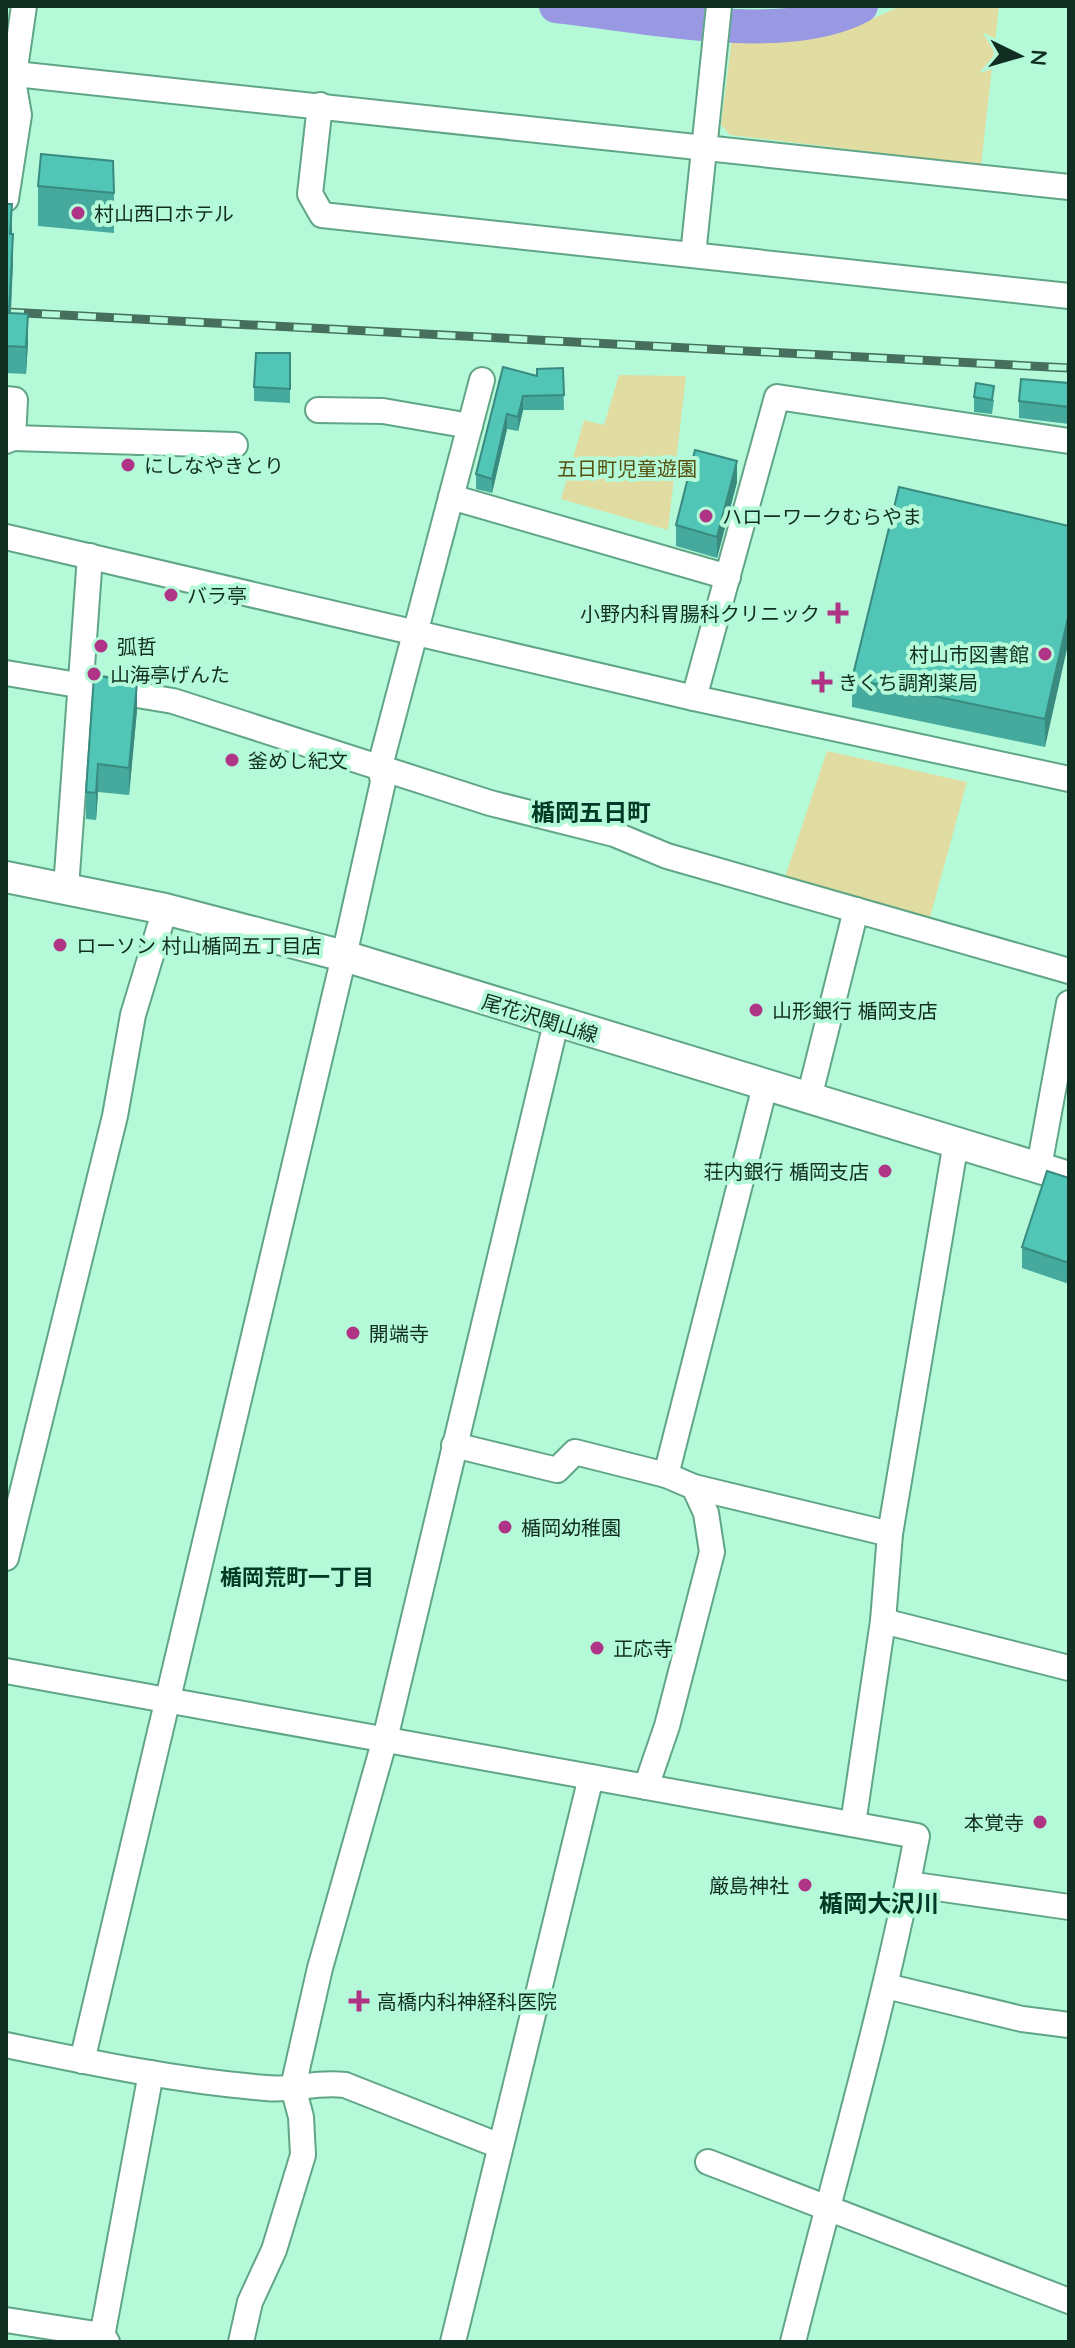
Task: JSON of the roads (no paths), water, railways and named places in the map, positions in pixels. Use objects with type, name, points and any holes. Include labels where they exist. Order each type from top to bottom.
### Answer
[{"type":"main road","name":"尾花沢関山線","points":[[6,877],[165,909],[344,956],[1069,1177]]},
{"type":"street","points":[[6,199],[19,115],[11,84],[24,6]]},
{"type":"street","points":[[693,255],[719,10]]},
{"type":"street","points":[[11,84],[320,105],[1069,187]]},
{"type":"street","points":[[320,105],[310,194],[322,215],[1069,296]]},
{"type":"street","points":[[82,2061],[344,956],[383,782],[380,766],[482,380]]},
{"type":"street","points":[[694,698],[777,397],[1069,441]]},
{"type":"street","points":[[6,399],[15,400],[10,440],[235,445]]},
{"type":"street","points":[[318,410],[383,411],[470,426]]},
{"type":"street","points":[[451,497],[728,577]]},
{"type":"street","points":[[6,537],[415,630],[694,698],[1069,779]]},
{"type":"street","points":[[66,888],[90,556]]},
{"type":"street","points":[[6,673],[79,682],[173,701],[490,803],[614,834],[667,856],[1069,971]]},
{"type":"street","points":[[6,1558],[115,1116],[133,1015],[165,909]]},
{"type":"street","points":[[809,1098],[856,910]]},
{"type":"street","points":[[1039,1167],[1069,1003]]},
{"type":"street","points":[[241,2342],[250,2302],[274,2250],[303,2155],[301,2117],[293,2087],[320,1968],[385,1739],[556,1023]]},
{"type":"street","points":[[666,1475],[765,1086]]},
{"type":"street","points":[[853,1824],[883,1621],[890,1534],[956,1142]]},
{"type":"street","points":[[454,1445],[557,1470],[575,1452],[666,1475],[694,1487],[890,1534]]},
{"type":"street","points":[[646,1787],[667,1726],[712,1552],[706,1513],[694,1487]]},
{"type":"street","points":[[883,1621],[1069,1668]]},
{"type":"street","points":[[6,1671],[917,1836],[886,1986],[793,2342]]},
{"type":"street","points":[[453,2342],[591,1777]]},
{"type":"street","points":[[908,1884],[1069,1907]]},
{"type":"street","points":[[886,1986],[1022,2019],[1069,2025]]},
{"type":"street","points":[[6,2045],[151,2073],[269,2089],[320,2081],[345,2085],[500,2146]]},
{"type":"street","points":[[6,2320],[103,2340],[151,2073]]},
{"type":"street","points":[[708,2162],[1069,2301]]},
{"type":"waterway","points":[[556,6],[670,21],[754,26],[793,25],[830,18],[861,6]]},
{"type":"railway","points":[[6,312],[1069,368]]},
{"type":"place","name":"村山西口ホテル","points":[[78,213]]},
{"type":"place","name":"にしなやきとり","points":[[128,465]]},
{"type":"place","name":"ハローワークむらやま","points":[[706,516]]},
{"type":"place","name":"バラ亭","points":[[171,595]]},
{"type":"place","name":"小野内科胃腸科クリニック","points":[[838,613]]},
{"type":"place","name":"弧哲","points":[[101,646]]},
{"type":"place","name":"村山市図書館","points":[[1045,654]]},
{"type":"place","name":"山海亭げんた","points":[[94,674]]},
{"type":"place","name":"きくち調剤薬局","points":[[822,682]]},
{"type":"place","name":"釜めし紀文","points":[[232,760]]},
{"type":"place","name":"ローソン 村山楯岡五丁目店","points":[[60,945]]},
{"type":"place","name":"山形銀行 楯岡支店","points":[[756,1010]]},
{"type":"place","name":"荘内銀行 楯岡支店","points":[[885,1171]]},
{"type":"place","name":"開端寺","points":[[353,1333]]},
{"type":"place","name":"楯岡幼稚園","points":[[505,1527]]},
{"type":"place","name":"正応寺","points":[[597,1648]]},
{"type":"place","name":"本覚寺","points":[[1040,1822]]},
{"type":"place","name":"厳島神社","points":[[805,1885]]},
{"type":"place","name":"高橋内科神経科医院","points":[[359,2001]]},
{"type":"district","name":"楯岡五日町","points":[[591,812]]},
{"type":"district","name":"楯岡荒町一丁目","points":[[297,1577]]},
{"type":"district","name":"楯岡大沢川","points":[[879,1903]]},
{"type":"park label","name":"五日町児童遊園","points":[[627,468]]}]
